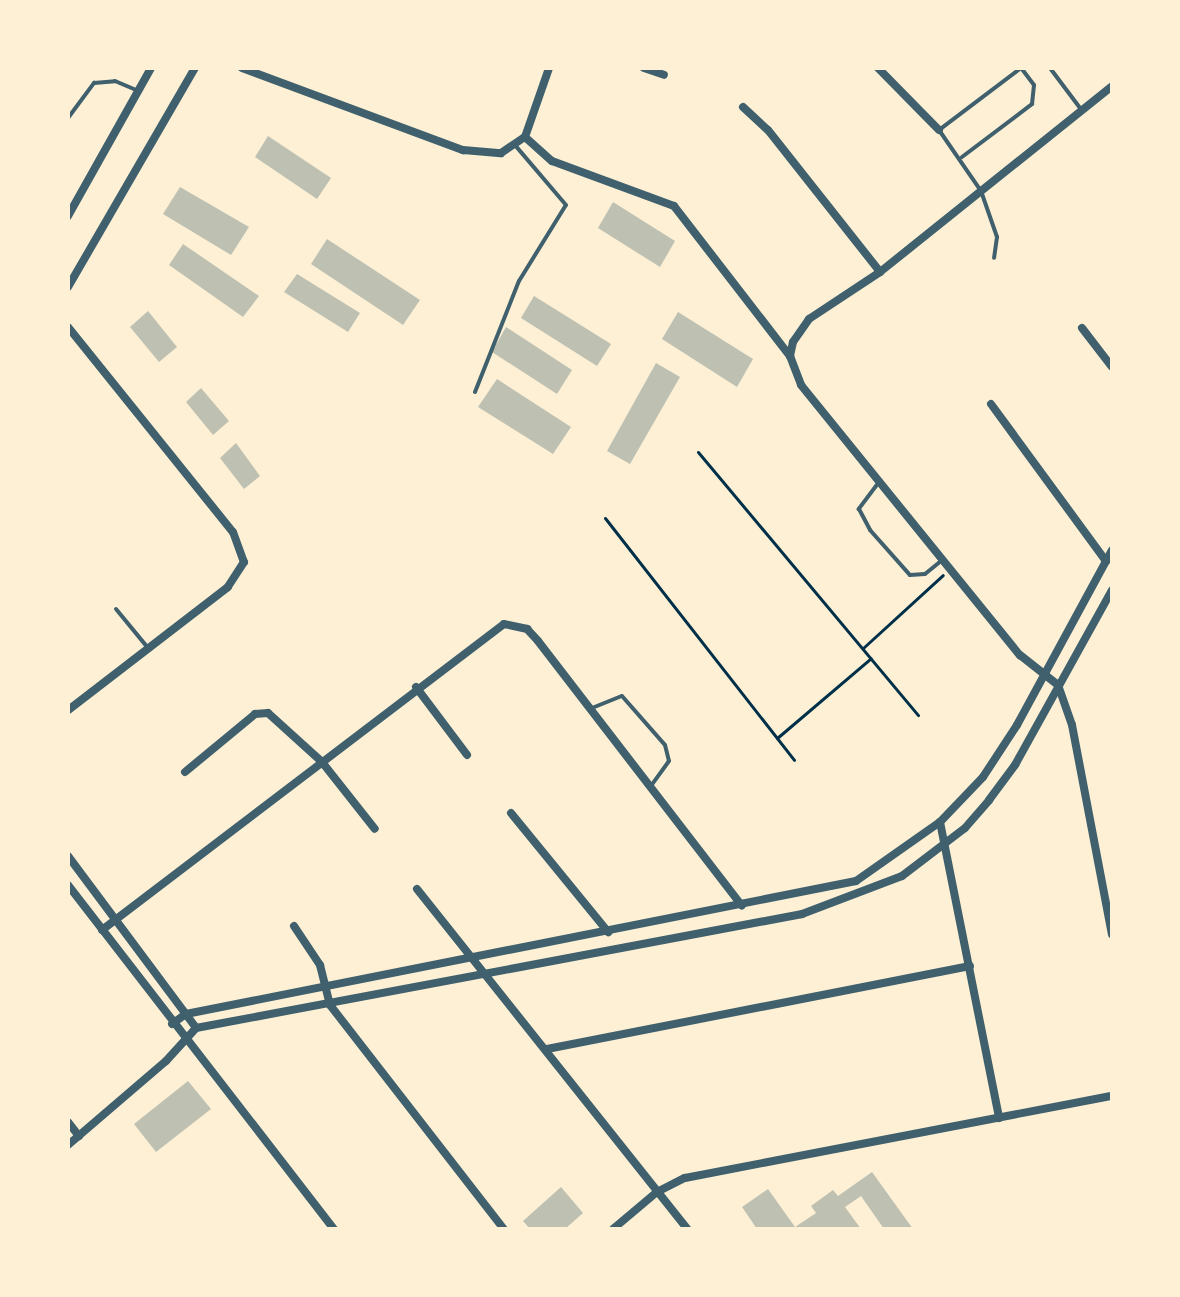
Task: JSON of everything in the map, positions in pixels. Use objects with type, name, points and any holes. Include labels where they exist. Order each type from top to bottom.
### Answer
[{"type":"street","points":[[68,216],[151,68]]},
{"type":"street","points":[[68,287],[195,68]]},
{"type":"street","points":[[242,68],[463,150],[501,153],[525,137],[549,68]]},
{"type":"street","points":[[644,68],[664,75]]},
{"type":"street","points":[[878,68],[939,130]]},
{"type":"street","points":[[790,356],[793,342],[809,319],[880,272],[1112,86]]},
{"type":"street","points":[[743,107],[768,130],[880,272]]},
{"type":"street","points":[[525,137],[552,161],[674,206],[790,356],[801,385],[945,558],[1020,655],[1058,685],[1072,725],[1112,934]]},
{"type":"street","points":[[68,327],[233,532],[244,562],[228,587],[68,710]]},
{"type":"street","points":[[1082,328],[1112,367]]},
{"type":"street","points":[[991,404],[1106,561]]},
{"type":"street","points":[[172,1024],[186,1014],[856,881],[940,822],[983,777],[1044,675],[1112,550]]},
{"type":"street","points":[[68,1145],[196,1028],[330,1005],[837,904],[902,876],[947,843],[1015,765],[1112,590]]},
{"type":"street","points":[[102,930],[492,630],[516,624],[538,641],[742,906]]},
{"type":"street","points":[[416,687],[467,755]]},
{"type":"street","points":[[185,772],[255,714],[282,720],[322,762],[375,829]]},
{"type":"street","points":[[511,813],[608,932]]},
{"type":"street","points":[[940,822],[947,843],[999,1118]]},
{"type":"street","points":[[68,856],[196,1028]]},
{"type":"street","points":[[68,885],[185,1041],[334,1229]]},
{"type":"street","points":[[417,889],[490,974],[687,1229]]},
{"type":"street","points":[[294,926],[326,985],[330,1005],[504,1229]]},
{"type":"street","points":[[547,1049],[970,966]]},
{"type":"street","points":[[613,1229],[657,1192],[685,1178],[1112,1096]]},
{"type":"street","points":[[68,1122],[79,1136]]},
{"type":"lane","points":[[962,157],[1032,104],[1034,85],[1021,68],[939,130],[962,157],[981,191],[997,237],[994,258]]},
{"type":"lane","points":[[1050,68],[1082,110]]},
{"type":"lane","points":[[68,118],[94,83],[115,81],[138,91]]},
{"type":"lane","points":[[475,392],[519,281],[566,205],[515,145]]},
{"type":"lane","points":[[880,480],[859,509],[870,530],[910,575],[925,574],[945,558]]},
{"type":"lane","points":[[116,609],[148,648]]},
{"type":"lane","points":[[590,710],[615,695],[622,696],[665,745],[669,761],[650,787]]},
{"type":"path","points":[[698,452],[918,715]]},
{"type":"path","points":[[605,518],[794,760]]},
{"type":"path","points":[[862,648],[951,567]]},
{"type":"path","points":[[777,738],[871,658]]},
{"type":"building","points":[[268,136],[331,178],[317,199],[255,157]]},
{"type":"building","points":[[180,187],[249,227],[231,255],[163,214]]},
{"type":"building","points":[[613,202],[675,241],[660,267],[598,228]]},
{"type":"building","points":[[327,239],[420,300],[403,325],[311,264]]},
{"type":"building","points":[[183,244],[259,296],[243,317],[169,265]]},
{"type":"building","points":[[297,274],[360,313],[348,332],[284,292]]},
{"type":"building","points":[[534,296],[611,344],[597,366],[521,318]]},
{"type":"building","points":[[148,311],[177,347],[159,362],[130,327]]},
{"type":"building","points":[[678,312],[753,359],[737,387],[662,339]]},
{"type":"building","points":[[506,327],[572,370],[557,394],[492,352]]},
{"type":"building","points":[[656,363],[680,377],[630,464],[607,451]]},
{"type":"building","points":[[497,379],[571,427],[553,454],[478,407]]},
{"type":"building","points":[[201,388],[229,421],[213,435],[186,402]]},
{"type":"building","points":[[236,443],[260,476],[244,489],[220,458]]},
{"type":"building","points":[[188,1081],[211,1109],[156,1152],[134,1124]]},
{"type":"building","points":[[872,1172],[913,1229],[884,1229],[861,1196],[845,1207],[861,1229],[757,1229],[742,1207],[768,1189],[795,1227],[816,1213],[811,1206],[833,1190],[838,1196]]},
{"type":"building","points":[[561,1187],[583,1213],[565,1229],[530,1229],[523,1221]]}]
